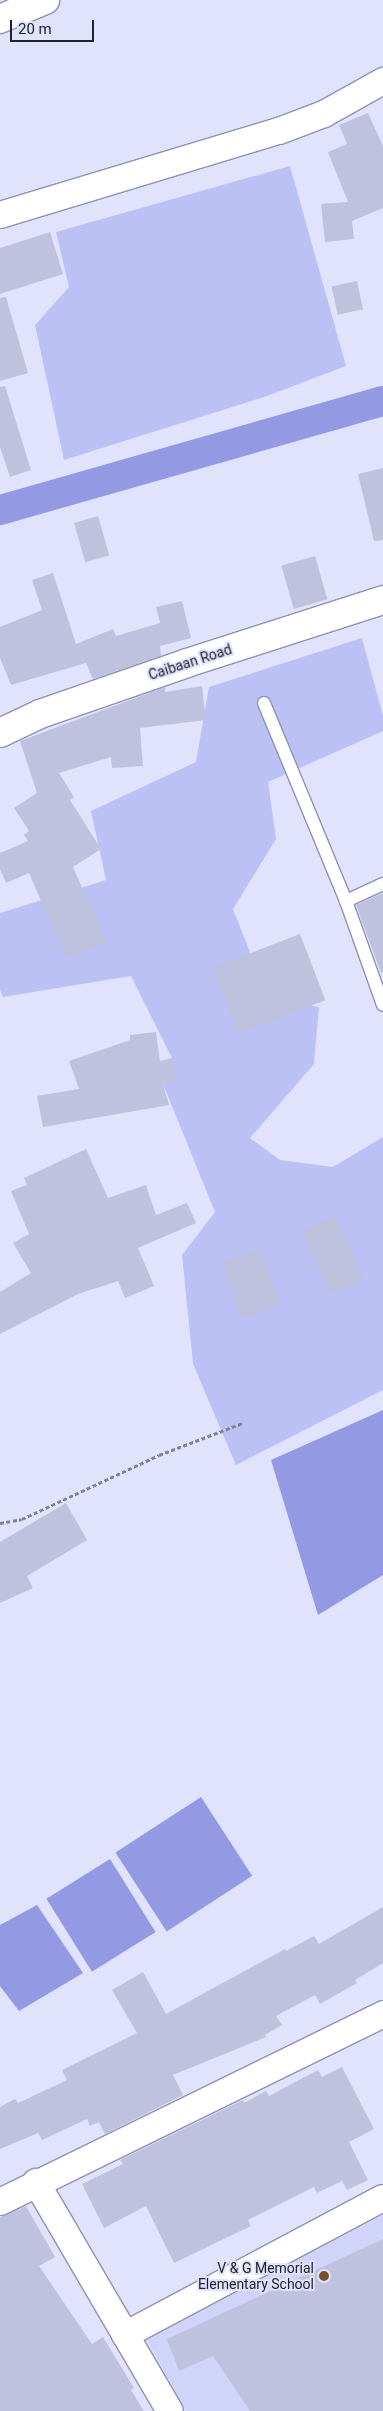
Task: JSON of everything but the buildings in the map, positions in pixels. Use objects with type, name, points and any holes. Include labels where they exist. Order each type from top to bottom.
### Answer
[{"type":"street","points":[[0,19],[45,0]]},
{"type":"street","points":[[0,215],[279,131],[324,114],[383,81]]},
{"type":"street","name":"Caibaan Road","points":[[0,733],[40,714],[187,662],[383,600]]},
{"type":"street","points":[[0,2202],[36,2182],[383,2014]]},
{"type":"street","points":[[36,2182],[170,2411]]},
{"type":"street","points":[[125,2335],[383,2198]]},
{"type":"lane","points":[[264,703],[346,901],[383,1005]]},
{"type":"lane","points":[[346,901],[383,884]]},
{"type":"path","points":[[0,1523],[22,1520],[159,1455],[243,1423]]},
{"type":"shaded area","points":[[290,166],[346,366],[267,396],[64,460],[35,325],[69,287],[56,232]]},
{"type":"shaded area","points":[[362,638],[383,716],[383,731],[268,782],[276,839],[233,909],[268,998],[319,1007],[314,1064],[250,1138],[280,1160],[333,1167],[383,1137],[383,1390],[236,1465],[193,1364],[182,1255],[215,1212],[163,1084],[172,1058],[131,976],[3,997],[0,990],[0,913],[106,880],[91,811],[196,762],[209,687]]},
{"type":"shaded area","points":[[383,1410],[383,1575],[318,1615],[271,1460]]},
{"type":"shaded area","points":[[201,1797],[252,1876],[167,1931],[115,1853]]},
{"type":"shaded area","points":[[110,1859],[156,1932],[92,1972],[46,1899]]},
{"type":"shaded area","points":[[37,1905],[83,1973],[19,2011],[0,1986],[0,1925]]},
{"type":"shaded area","name":"V & G Memorial Elementary School","points":[[383,2215],[383,2411],[186,2411],[145,2337]]},
{"type":"waterway","points":[[0,510],[383,401]]},
{"type":"place","name":"V & G Memorial Elementary School","points":[[324,2276]]}]
